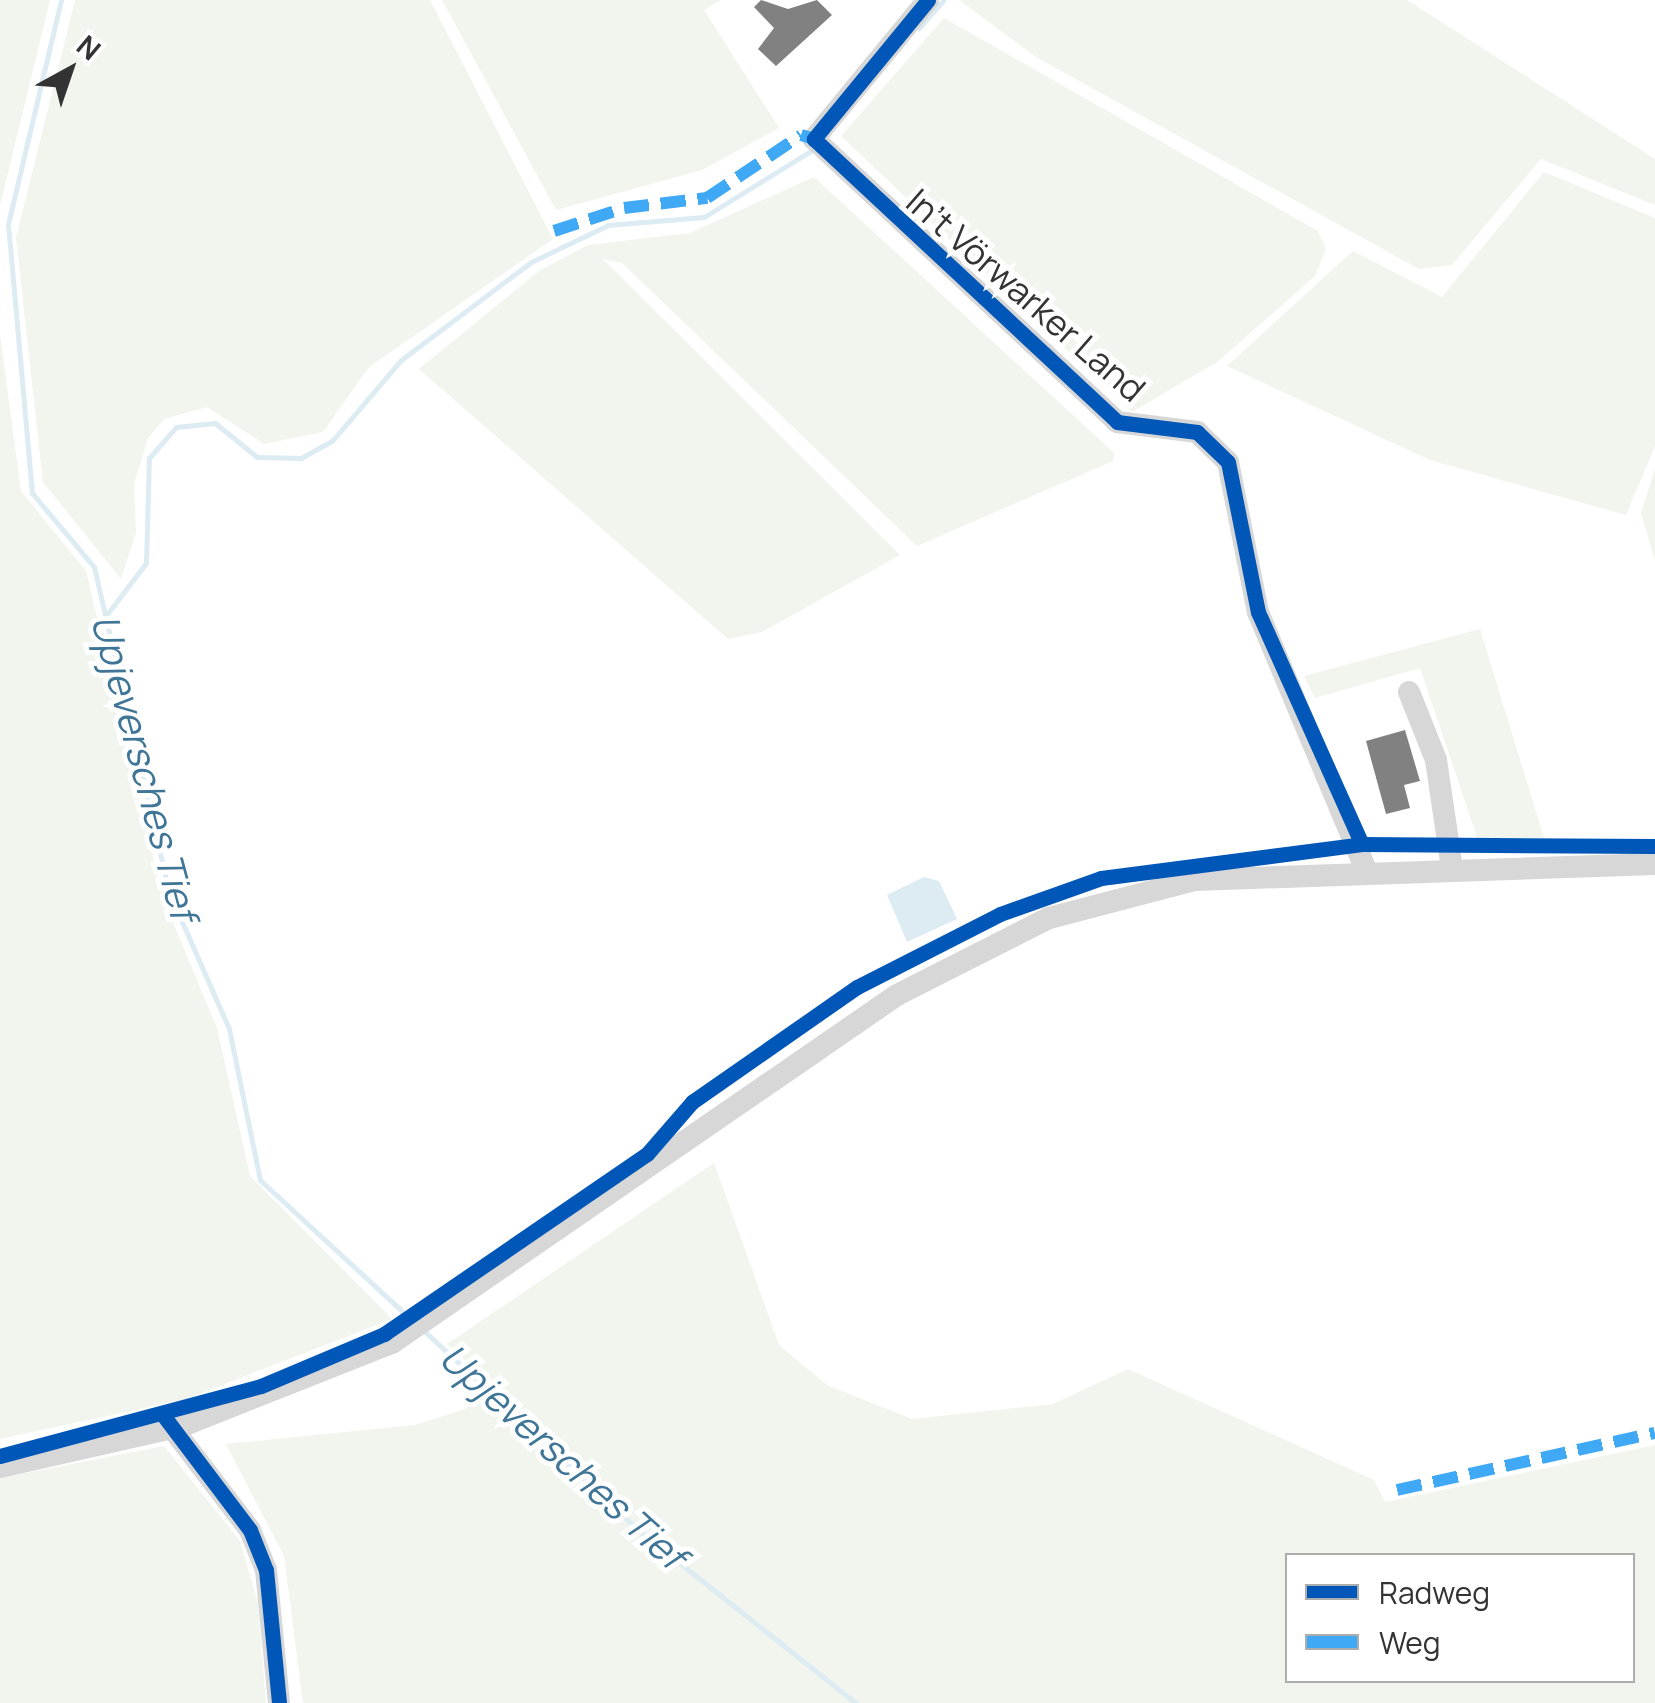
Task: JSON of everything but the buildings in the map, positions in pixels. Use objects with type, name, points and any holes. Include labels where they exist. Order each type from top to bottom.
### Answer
[{"type":"street","name":"In't Vörwarker Land","points":[[928,0],[814,140],[1118,422],[1198,432],[1228,462],[1258,612],[1366,870]]},
{"type":"street","points":[[1408,692],[1436,760],[1452,868]]},
{"type":"street","points":[[0,1467],[177,1427],[392,1343],[435,1318],[897,995],[1049,918],[1194,880],[1366,870],[1655,864]]},
{"type":"street","points":[[177,1427],[250,1530],[266,1570],[279,1703]]},
{"type":"shaded area","points":[[0,0],[50,0],[0,206]]},
{"type":"shaded area","points":[[75,0],[430,0],[553,239],[369,367],[323,432],[264,444],[207,407],[164,419],[148,438],[134,484],[136,533],[121,579],[43,482],[16,238]]},
{"type":"shaded area","points":[[442,0],[721,0],[704,10],[779,128],[702,170],[556,210]]},
{"type":"shaded area","points":[[959,0],[1407,0],[1655,159],[1655,205],[1541,159],[1452,265],[1419,269],[1036,57]]},
{"type":"shaded area","points":[[944,18],[1318,231],[1326,249],[1315,276],[1217,362],[1132,412],[841,136]]},
{"type":"shaded area","points":[[1544,172],[1655,218],[1655,446],[1626,515],[1430,460],[1227,366],[1353,251],[1442,297]]},
{"type":"shaded area","points":[[814,177],[1114,453],[1113,461],[917,546],[622,263],[603,259],[900,555],[762,632],[728,639],[419,369],[539,271],[588,245],[690,233]]},
{"type":"shaded area","points":[[0,335],[21,491],[86,571],[162,896],[217,1028],[250,1176],[392,1319],[186,1399],[0,1439]]},
{"type":"shaded area","points":[[1655,469],[1655,560],[1641,513]]},
{"type":"shaded area","points":[[1480,629],[1544,838],[1478,840],[1420,668],[1315,698],[1304,676]]},
{"type":"shaded area","points":[[924,877],[939,881],[957,919],[907,942],[887,895]]},
{"type":"shaded area","points":[[714,1163],[779,1345],[827,1385],[912,1419],[1053,1404],[1128,1369],[1374,1480],[1385,1502],[1655,1445],[1655,1703],[303,1703],[284,1556],[226,1444],[415,1425],[465,1409],[494,1386],[447,1344]]},
{"type":"shaded area","points":[[164,1446],[240,1541],[258,1603],[266,1703],[0,1703],[0,1478]]},
{"type":"waterway","name":"Upjeversches Tief","points":[[61,0],[8,224],[32,493],[94,567],[169,892],[229,1029],[260,1180],[413,1321]]},
{"type":"waterway","points":[[919,28],[943,0]]},
{"type":"waterway","points":[[108,613],[146,563],[149,458],[176,427],[215,423],[257,457],[301,458],[332,441],[401,360],[531,262],[608,225],[704,217],[812,150]]},
{"type":"waterway","name":"Upjeversches Tief","points":[[421,1328],[637,1529],[856,1703]]},
{"type":"marked path","points":[[554,231],[624,208],[707,198],[801,135],[814,139]]},
{"type":"marked path","points":[[1397,1490],[1655,1433]]},
{"type":"cycle path","points":[[928,0],[814,139],[1117,422],[1197,432],[1228,462],[1258,612],[1362,844]]},
{"type":"cycle path","points":[[0,1456],[261,1386],[384,1334],[647,1154],[692,1102],[857,987],[1000,914],[1101,878],[1362,844],[1655,846]]},
{"type":"cycle path","points":[[163,1415],[250,1530],[266,1570],[279,1703]]}]
